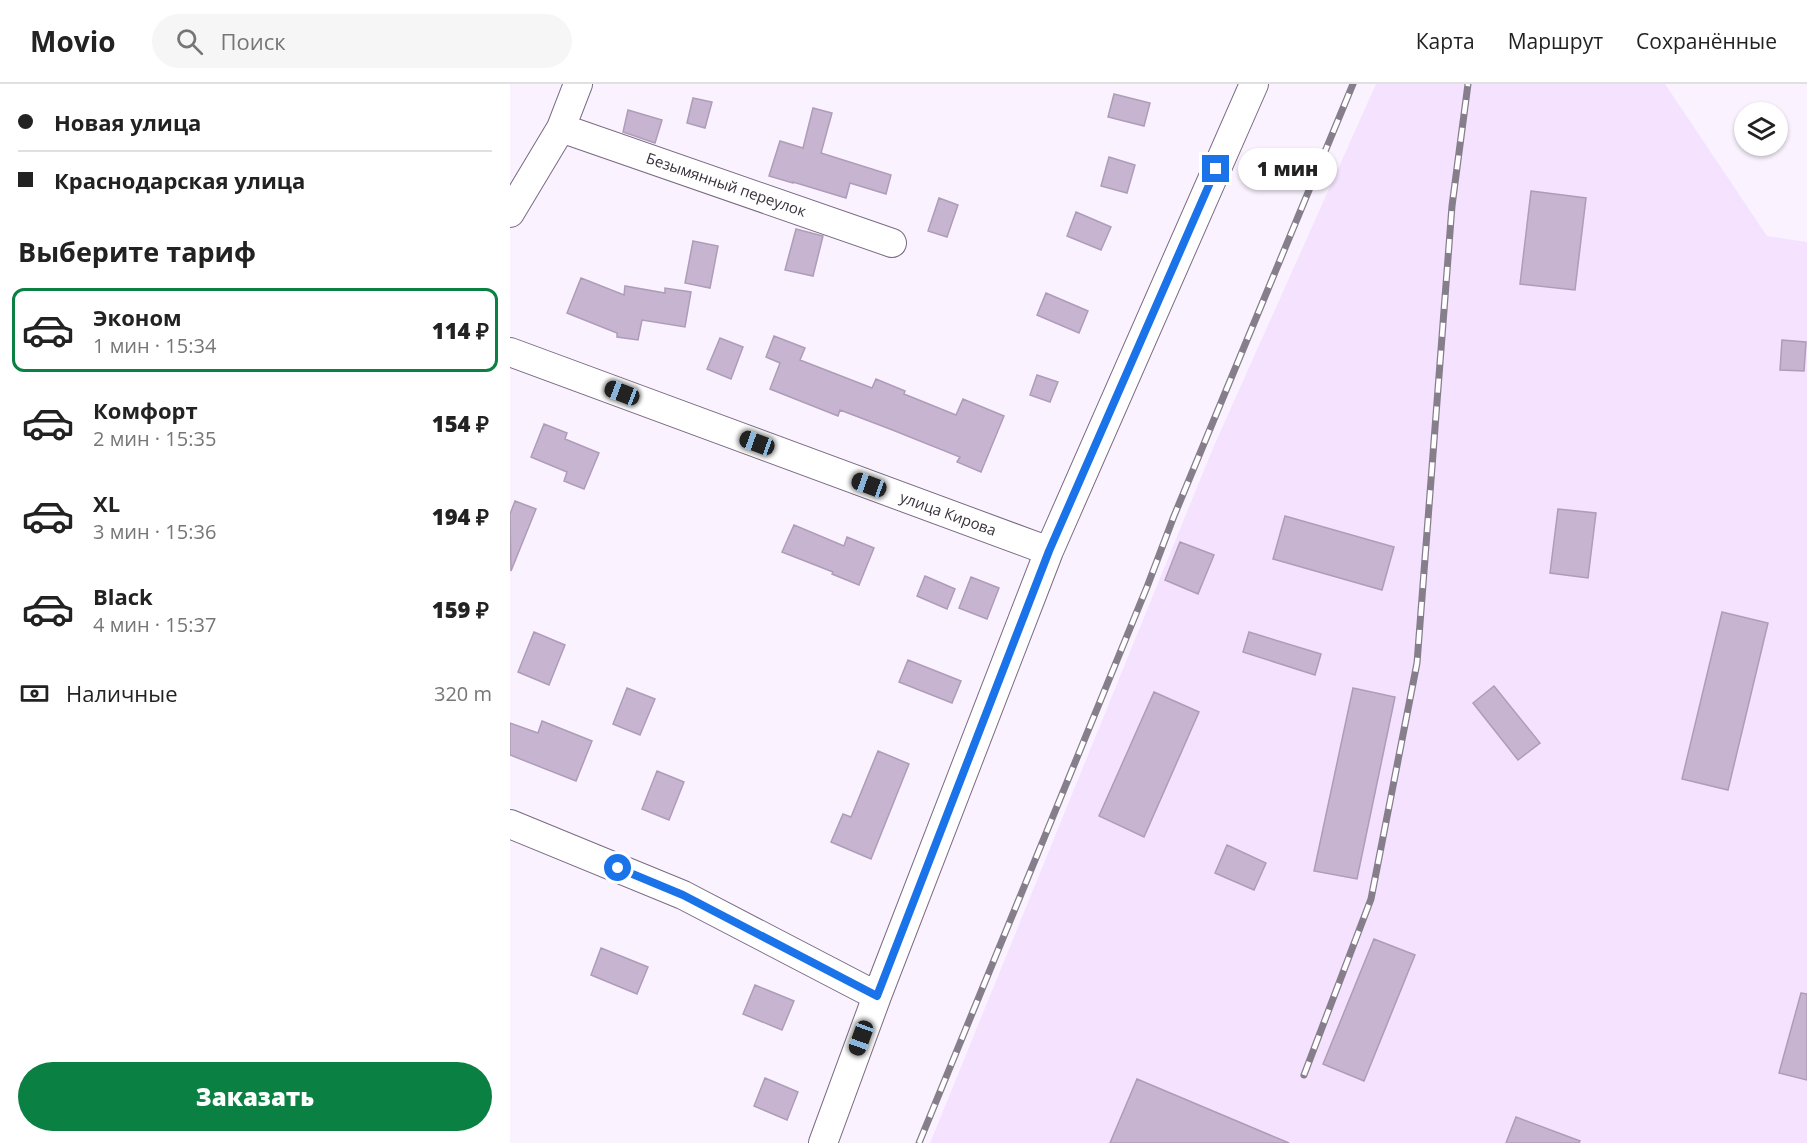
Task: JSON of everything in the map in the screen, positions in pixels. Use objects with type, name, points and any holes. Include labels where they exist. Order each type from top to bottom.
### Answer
[{"type":"street","points":[[510,213],[561,128],[578,84]]},
{"type":"street","points":[[823,1143],[877,996],[1049,551],[1254,84]]},
{"type":"street","name":"Безымянный переулок","points":[[561,128],[892,243]]},
{"type":"street","name":"улица Кирова","points":[[510,352],[1049,551]]},
{"type":"street","points":[[510,824],[683,895],[877,996]]},
{"type":"shaded area","points":[[1376,84],[1665,84],[1767,236],[1807,242],[1807,1143],[930,1143],[1213,448]]},
{"type":"building","points":[[1114,94],[1150,103],[1144,126],[1108,117]]},
{"type":"building","points":[[693,98],[712,102],[705,128],[687,123]]},
{"type":"building","points":[[813,108],[832,113],[821,153],[891,175],[886,194],[850,183],[846,198],[769,176],[780,141],[803,148]]},
{"type":"building","points":[[628,110],[662,120],[655,143],[623,132]]},
{"type":"building","points":[[1109,157],[1135,165],[1127,193],[1101,186]]},
{"type":"building","points":[[1531,191],[1586,198],[1575,290],[1520,284]]},
{"type":"building","points":[[939,198],[958,205],[947,237],[928,231]]},
{"type":"building","points":[[1076,212],[1111,227],[1101,250],[1067,236]]},
{"type":"building","points":[[796,229],[823,236],[813,276],[785,270]]},
{"type":"building","points":[[693,241],[718,246],[710,288],[685,283]]},
{"type":"building","points":[[581,278],[624,295],[625,286],[665,293],[665,288],[691,292],[685,327],[642,320],[638,340],[617,337],[617,333],[567,313]]},
{"type":"building","points":[[1046,293],[1088,311],[1079,333],[1037,315]]},
{"type":"building","points":[[774,336],[805,348],[800,360],[872,388],[876,379],[905,391],[904,394],[956,415],[963,399],[1004,416],[981,472],[957,462],[960,457],[890,429],[840,410],[838,416],[770,389],[780,363],[766,357]]},
{"type":"building","points":[[720,338],[743,347],[731,379],[707,369]]},
{"type":"building","points":[[1782,340],[1806,342],[1804,371],[1780,370]]},
{"type":"building","points":[[1037,375],[1058,382],[1050,402],[1030,395]]},
{"type":"building","points":[[544,424],[567,433],[565,439],[599,453],[584,489],[564,481],[567,472],[531,457]]},
{"type":"building","points":[[515,501],[536,509],[511,571],[510,514]]},
{"type":"building","points":[[1558,509],[1596,513],[1588,578],[1550,573]]},
{"type":"building","points":[[1285,516],[1394,547],[1382,590],[1273,559]]},
{"type":"building","points":[[794,525],[844,546],[847,537],[874,548],[859,585],[782,552]]},
{"type":"building","points":[[1180,542],[1214,555],[1198,594],[1165,580]]},
{"type":"building","points":[[925,576],[955,589],[947,609],[917,596]]},
{"type":"building","points":[[971,577],[999,588],[987,619],[959,608]]},
{"type":"building","points":[[1722,612],[1768,623],[1728,790],[1682,779]]},
{"type":"building","points":[[534,632],[565,645],[549,685],[518,672]]},
{"type":"building","points":[[1249,632],[1321,654],[1315,675],[1243,652]]},
{"type":"building","points":[[908,660],[961,681],[952,703],[899,682]]},
{"type":"building","points":[[1494,686],[1540,743],[1518,760],[1473,703]]},
{"type":"building","points":[[627,688],[655,699],[640,735],[613,724]]},
{"type":"building","points":[[1353,688],[1395,697],[1357,879],[1314,871]]},
{"type":"building","points":[[1154,692],[1199,712],[1144,837],[1099,816]]},
{"type":"building","points":[[542,721],[592,741],[576,781],[510,755],[510,723],[538,733]]},
{"type":"building","points":[[878,751],[909,764],[871,859],[831,842],[843,814],[851,817]]},
{"type":"building","points":[[657,771],[684,782],[669,820],[642,809]]},
{"type":"building","points":[[1227,845],[1266,863],[1254,890],[1215,873]]},
{"type":"building","points":[[1374,939],[1415,955],[1364,1081],[1323,1064]]},
{"type":"building","points":[[601,948],[648,967],[637,994],[591,975]]},
{"type":"building","points":[[755,985],[794,1001],[782,1030],[743,1014]]},
{"type":"building","points":[[1801,993],[1807,994],[1807,1080],[1779,1073]]},
{"type":"building","points":[[765,1078],[798,1092],[787,1120],[754,1106]]},
{"type":"building","points":[[1137,1079],[1289,1143],[1110,1143]]},
{"type":"building","points":[[1516,1117],[1580,1141],[1579,1143],[1506,1143]]},
{"type":"railway","points":[[919,1143],[1174,516],[1353,84]]},
{"type":"railway","points":[[1304,1075],[1371,899],[1417,663],[1452,206],[1468,84]]},
{"type":"route","points":[[618,868],[683,895],[877,996],[1049,551],[1216,169]]}]
